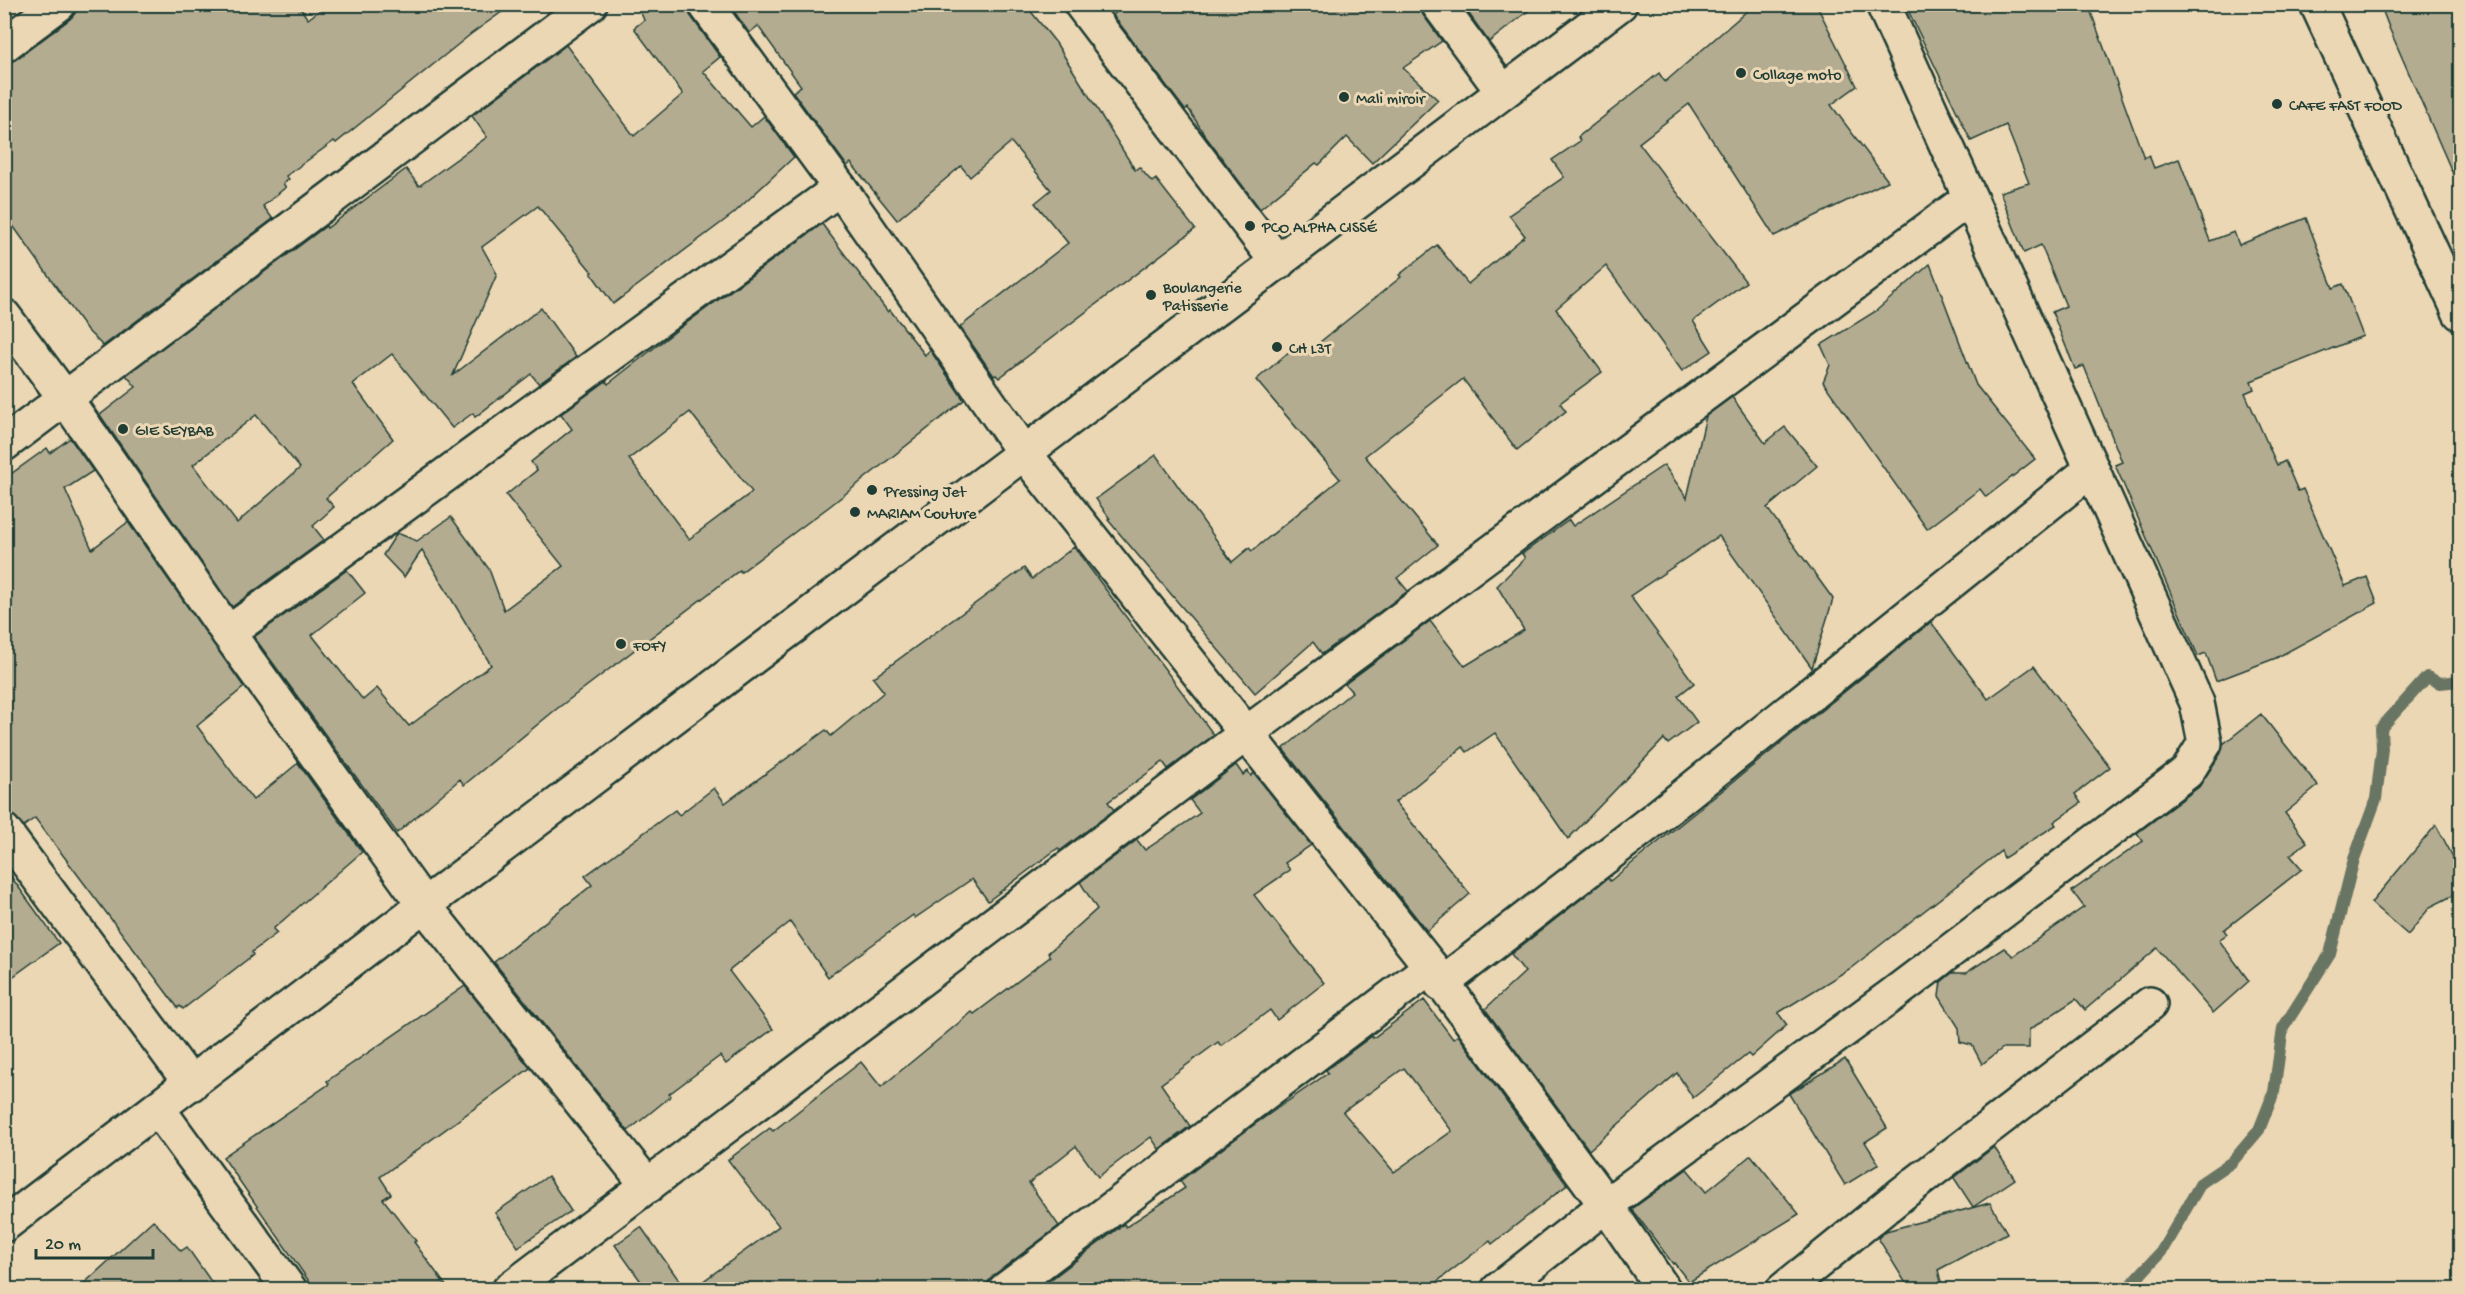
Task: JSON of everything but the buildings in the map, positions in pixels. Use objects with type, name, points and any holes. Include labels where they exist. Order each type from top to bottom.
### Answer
[{"type":"street","points":[[4,45],[59,4]]},
{"type":"street","points":[[4,444],[590,4]]},
{"type":"street","points":[[705,4],[840,188],[1025,454],[1247,733],[1436,976],[1606,1205],[1664,1290]]},
{"type":"street","points":[[1081,4],[1278,263]]},
{"type":"street","points":[[1438,4],[1503,92]]},
{"type":"street","points":[[4,1225],[424,905],[1620,4]]},
{"type":"street","points":[[1498,1290],[1606,1205],[1881,1003],[2187,772],[2205,742],[2196,703],[1883,4]]},
{"type":"street","points":[[2317,4],[2460,313]]},
{"type":"street","points":[[228,633],[840,188]]},
{"type":"street","points":[[509,1290],[1247,733],[1970,198]]},
{"type":"street","points":[[4,316],[65,398],[228,633],[424,905],[648,1186]]},
{"type":"street","points":[[1005,1290],[1657,817],[2092,469]]},
{"type":"street","points":[[4,831],[191,1084]]},
{"type":"street","points":[[1783,1290],[1903,1193],[2150,1004]]},
{"type":"street","points":[[158,1109],[290,1290]]},
{"type":"waterway","points":[[2126,1290],[2161,1252],[2201,1183],[2232,1162],[2259,1130],[2274,1092],[2283,1028],[2330,954],[2354,859],[2376,799],[2382,749],[2381,728],[2427,677],[2440,683],[2460,681]]},
{"type":"place","name":"Collage moto","points":[[1741,73]]},
{"type":"place","name":"Mali miroir","points":[[1344,97]]},
{"type":"place","name":"CAFE FAST FOOD","points":[[2277,104]]},
{"type":"place","name":"PCO ALPHA CISSÉ","points":[[1250,226]]},
{"type":"place","name":"Boulangerie Patisserie","points":[[1151,295]]},
{"type":"place","name":"CH L3T","points":[[1277,347]]},
{"type":"place","name":"GIE SEYBAB","points":[[123,429]]},
{"type":"place","name":"Pressing Jet","points":[[872,490]]},
{"type":"place","name":"MARIAM Couture","points":[[855,512]]},
{"type":"place","name":"FOFY","points":[[621,644]]}]
